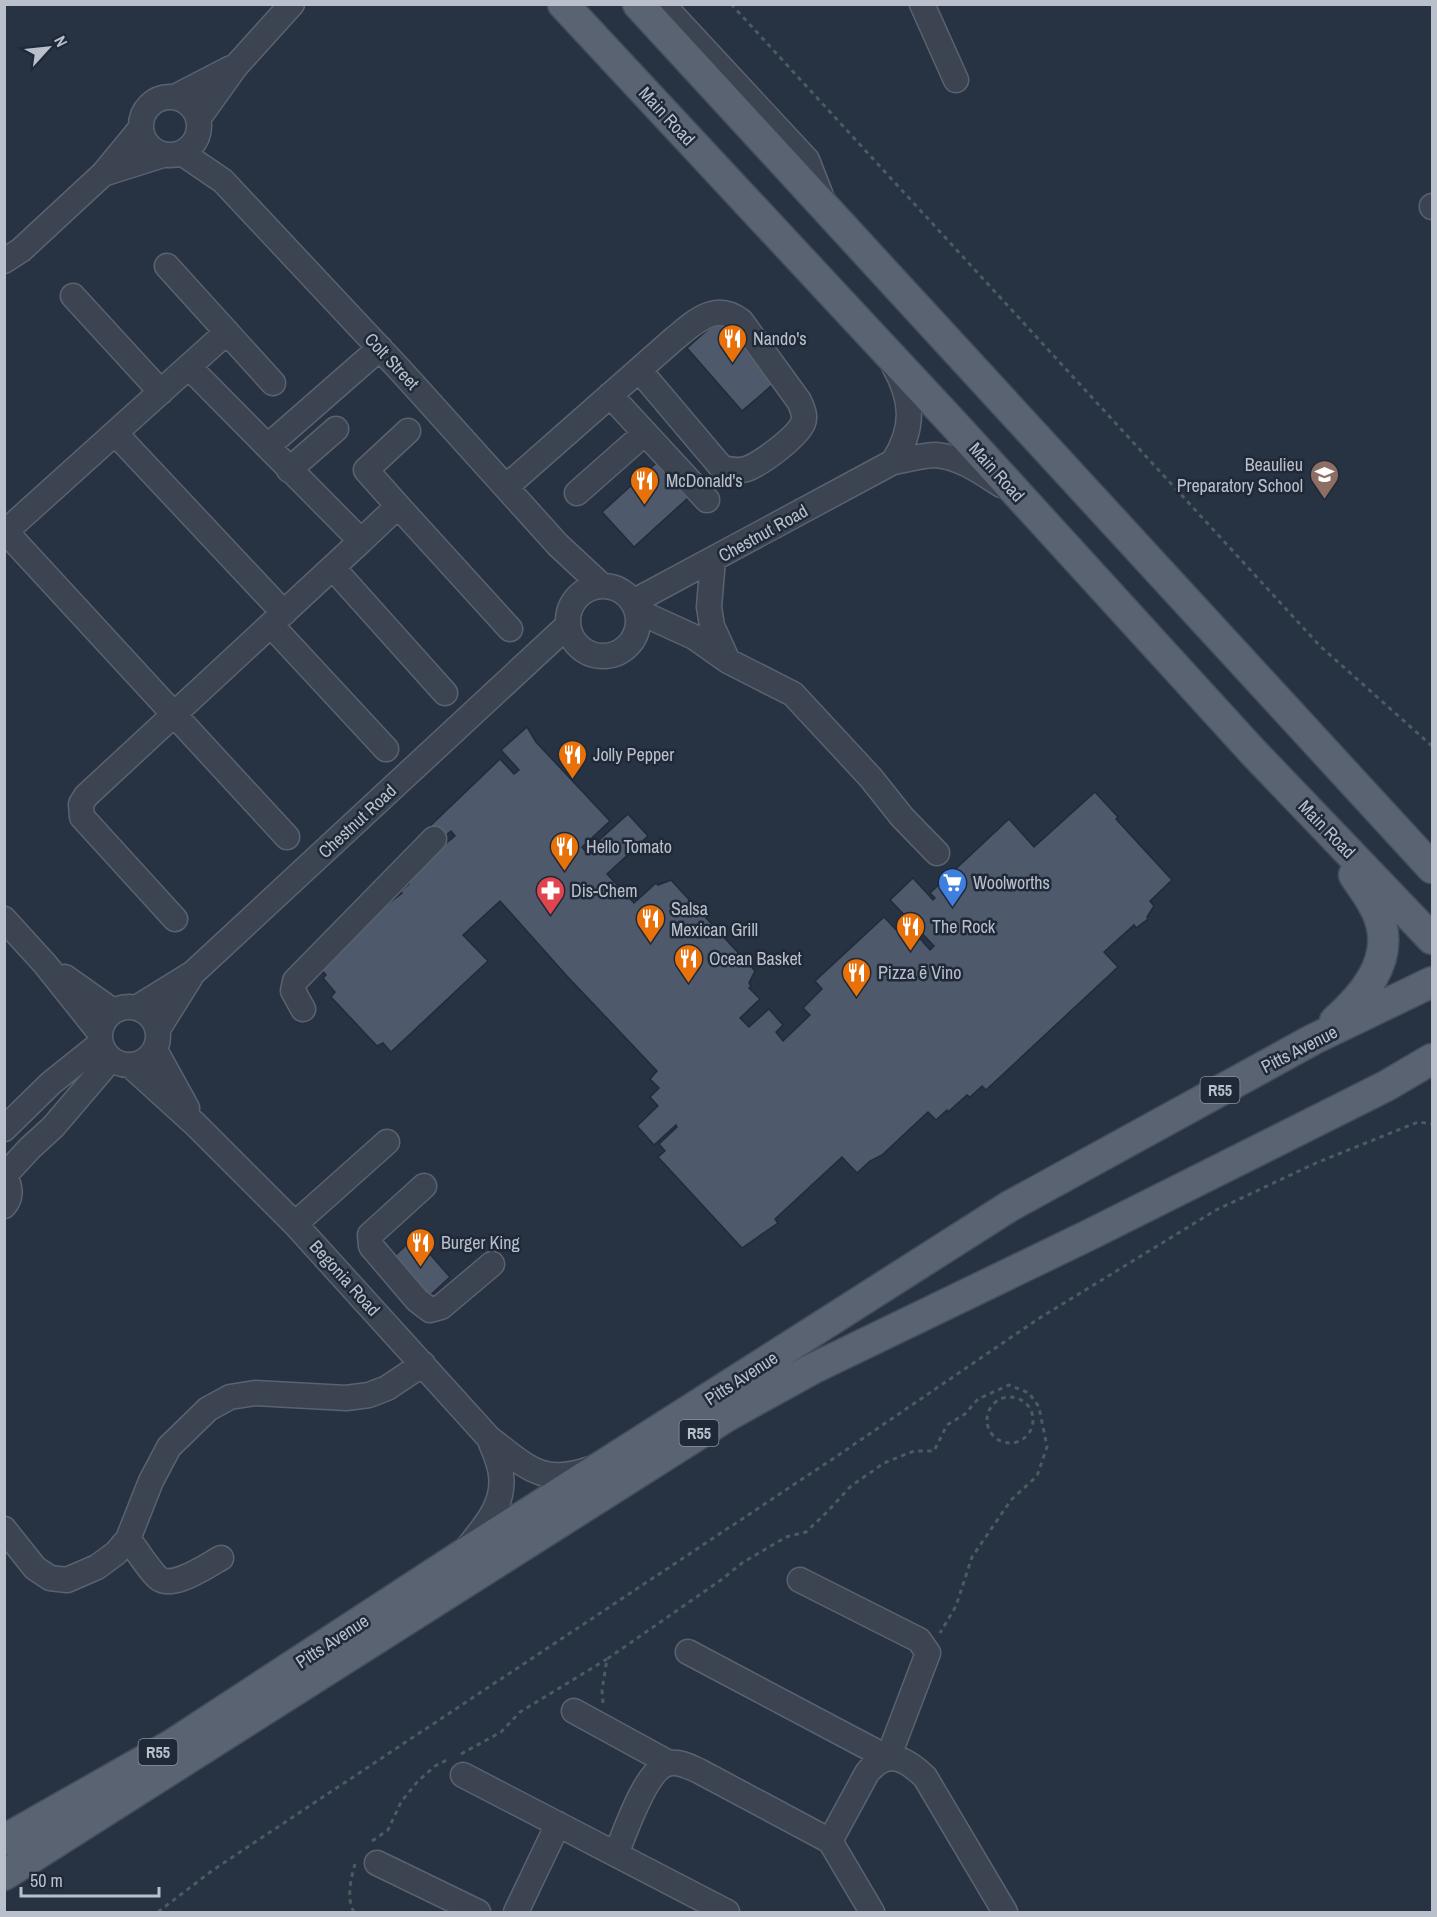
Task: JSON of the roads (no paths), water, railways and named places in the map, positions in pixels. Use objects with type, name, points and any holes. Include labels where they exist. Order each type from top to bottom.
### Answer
[{"type":"main road","name":"Main Road","points":[[563,4],[884,348],[1253,752],[1432,939]]},
{"type":"main road","points":[[638,4],[1432,868]]},
{"type":"main road","points":[[1307,732],[1432,837]]},
{"type":"main road","points":[[1253,752],[1321,828],[1371,899],[1381,923],[1383,947],[1372,982],[1354,1004],[1314,1039]]},
{"type":"main road","name":"Pitts Avenue","points":[[4,1840],[173,1744],[459,1557],[1010,1206],[1314,1039],[1432,982]]},
{"type":"main road","name":"Pitts Avenue","points":[[4,1875],[727,1416],[812,1369],[1091,1234],[1386,1086],[1432,1059]]},
{"type":"main road","points":[[1386,1086],[1432,1072]]},
{"type":"street","points":[[104,174],[190,147],[198,126],[236,66],[292,4]]},
{"type":"street","points":[[653,4],[666,8],[807,160],[828,213]]},
{"type":"street","points":[[922,4],[956,80]]},
{"type":"street","points":[[173,154],[155,151],[142,138],[141,120],[150,104],[166,97],[174,97],[236,66]]},
{"type":"street","points":[[174,97],[190,105],[198,126]]},
{"type":"street","name":"Colt Street","points":[[198,126],[223,181]]},
{"type":"street","points":[[4,261],[21,250],[104,174],[140,129]]},
{"type":"street","name":"Colt Street","points":[[173,154],[223,181],[380,348],[558,545],[601,585]]},
{"type":"street","points":[[167,266],[273,383]]},
{"type":"street","points":[[73,296],[161,392]]},
{"type":"street","points":[[507,486],[692,325],[713,312],[727,313],[741,321],[799,401],[804,412],[802,424],[791,438],[764,460],[748,469],[735,471],[722,468],[640,371]]},
{"type":"street","points":[[227,332],[5,533],[287,837]]},
{"type":"street","points":[[268,446],[380,348]]},
{"type":"street","points":[[884,348],[901,379],[909,405],[909,427],[902,448],[893,462]]},
{"type":"street","points":[[189,367],[361,542]]},
{"type":"street","points":[[610,395],[707,500]]},
{"type":"street","points":[[289,470],[336,429]]},
{"type":"street","points":[[408,431],[366,471],[510,629]]},
{"type":"street","points":[[115,433],[278,619],[386,749]]},
{"type":"street","points":[[577,493],[645,433]]},
{"type":"street","name":"Chestnut Road","points":[[635,615],[713,560],[893,462],[934,455],[949,458],[968,464],[1018,495]]},
{"type":"street","points":[[176,919],[82,817],[81,804],[86,796],[398,506]]},
{"type":"street","name":"Colt Street","points":[[558,545],[572,625]]},
{"type":"street","points":[[713,560],[709,607],[712,626],[728,661]]},
{"type":"street","points":[[333,568],[445,693]]},
{"type":"street","points":[[601,585],[613,586],[623,592],[635,615],[630,644],[611,656],[588,653],[572,625],[584,591],[601,585]]},
{"type":"street","points":[[635,615],[694,637],[728,661],[792,694],[937,853]]},
{"type":"street","name":"Chestnut Road","points":[[138,1007],[193,973],[572,625]]},
{"type":"street","points":[[303,1009],[293,991],[295,981],[434,839]]},
{"type":"street","name":"Begonia Road","points":[[4,919],[45,964],[110,1050],[195,1124],[296,1224],[489,1438]]},
{"type":"street","name":"Begonia Road","points":[[45,964],[114,1011]]},
{"type":"street","name":"Chestnut Road","points":[[156,1040],[193,973]]},
{"type":"street","points":[[4,1206],[8,1202],[10,1190],[4,1177],[84,1092],[110,1050],[107,1016],[121,1007],[138,1007],[154,1019],[156,1040],[148,1058],[139,1063],[110,1050]]},
{"type":"street","name":"Begonia Road","points":[[156,1040],[195,1124]]},
{"type":"street","points":[[4,1129],[65,1072],[110,1050]]},
{"type":"street","points":[[65,1072],[84,1092]]},
{"type":"street","points":[[296,1224],[387,1142]]},
{"type":"street","points":[[424,1186],[370,1236],[371,1246],[417,1300],[430,1310],[441,1307],[492,1264]]},
{"type":"street","points":[[4,1529],[35,1568],[50,1578],[67,1580],[97,1567],[116,1553],[129,1539],[151,1481],[169,1447],[208,1408],[230,1397],[255,1393],[346,1398],[369,1395],[387,1388],[423,1364]]},
{"type":"street","points":[[489,1438],[542,1474],[554,1476],[579,1473],[614,1460]]},
{"type":"street","points":[[459,1557],[484,1527],[496,1508],[501,1493],[501,1474],[489,1438]]},
{"type":"street","points":[[129,1539],[158,1579],[169,1582],[181,1579],[221,1558]]},
{"type":"street","points":[[800,1580],[919,1640],[928,1653],[888,1758],[875,1763],[867,1773],[830,1841]]},
{"type":"street","points":[[688,1652],[888,1758],[904,1761],[915,1767],[925,1777],[1005,1912]]},
{"type":"street","points":[[574,1711],[669,1763],[681,1764],[699,1771],[830,1841],[872,1912]]},
{"type":"street","points":[[616,1854],[648,1781],[659,1768],[669,1763]]},
{"type":"street","points":[[463,1775],[727,1912]]},
{"type":"street","points":[[516,1912],[558,1824]]},
{"type":"street","points":[[377,1863],[478,1912]]},
{"type":"place","name":"Nando's","points":[[732,364]]},
{"type":"place","name":"Beaulieu Preparatory School","points":[[1324,500]]},
{"type":"place","name":"McDonald's","points":[[645,506]]},
{"type":"place","name":"Jolly Pepper","points":[[572,780]]},
{"type":"place","name":"Hello Tomato","points":[[565,872]]},
{"type":"place","name":"Woolworths","points":[[952,908]]},
{"type":"place","name":"Dis-Chem","points":[[550,916]]},
{"type":"place","name":"Salsa Mexican Grill","points":[[650,944]]},
{"type":"place","name":"The Rock","points":[[911,952]]},
{"type":"place","name":"Ocean Basket","points":[[688,984]]},
{"type":"place","name":"Pizza ē Vino","points":[[857,998]]},
{"type":"place","name":"Burger King","points":[[420,1268]]}]
